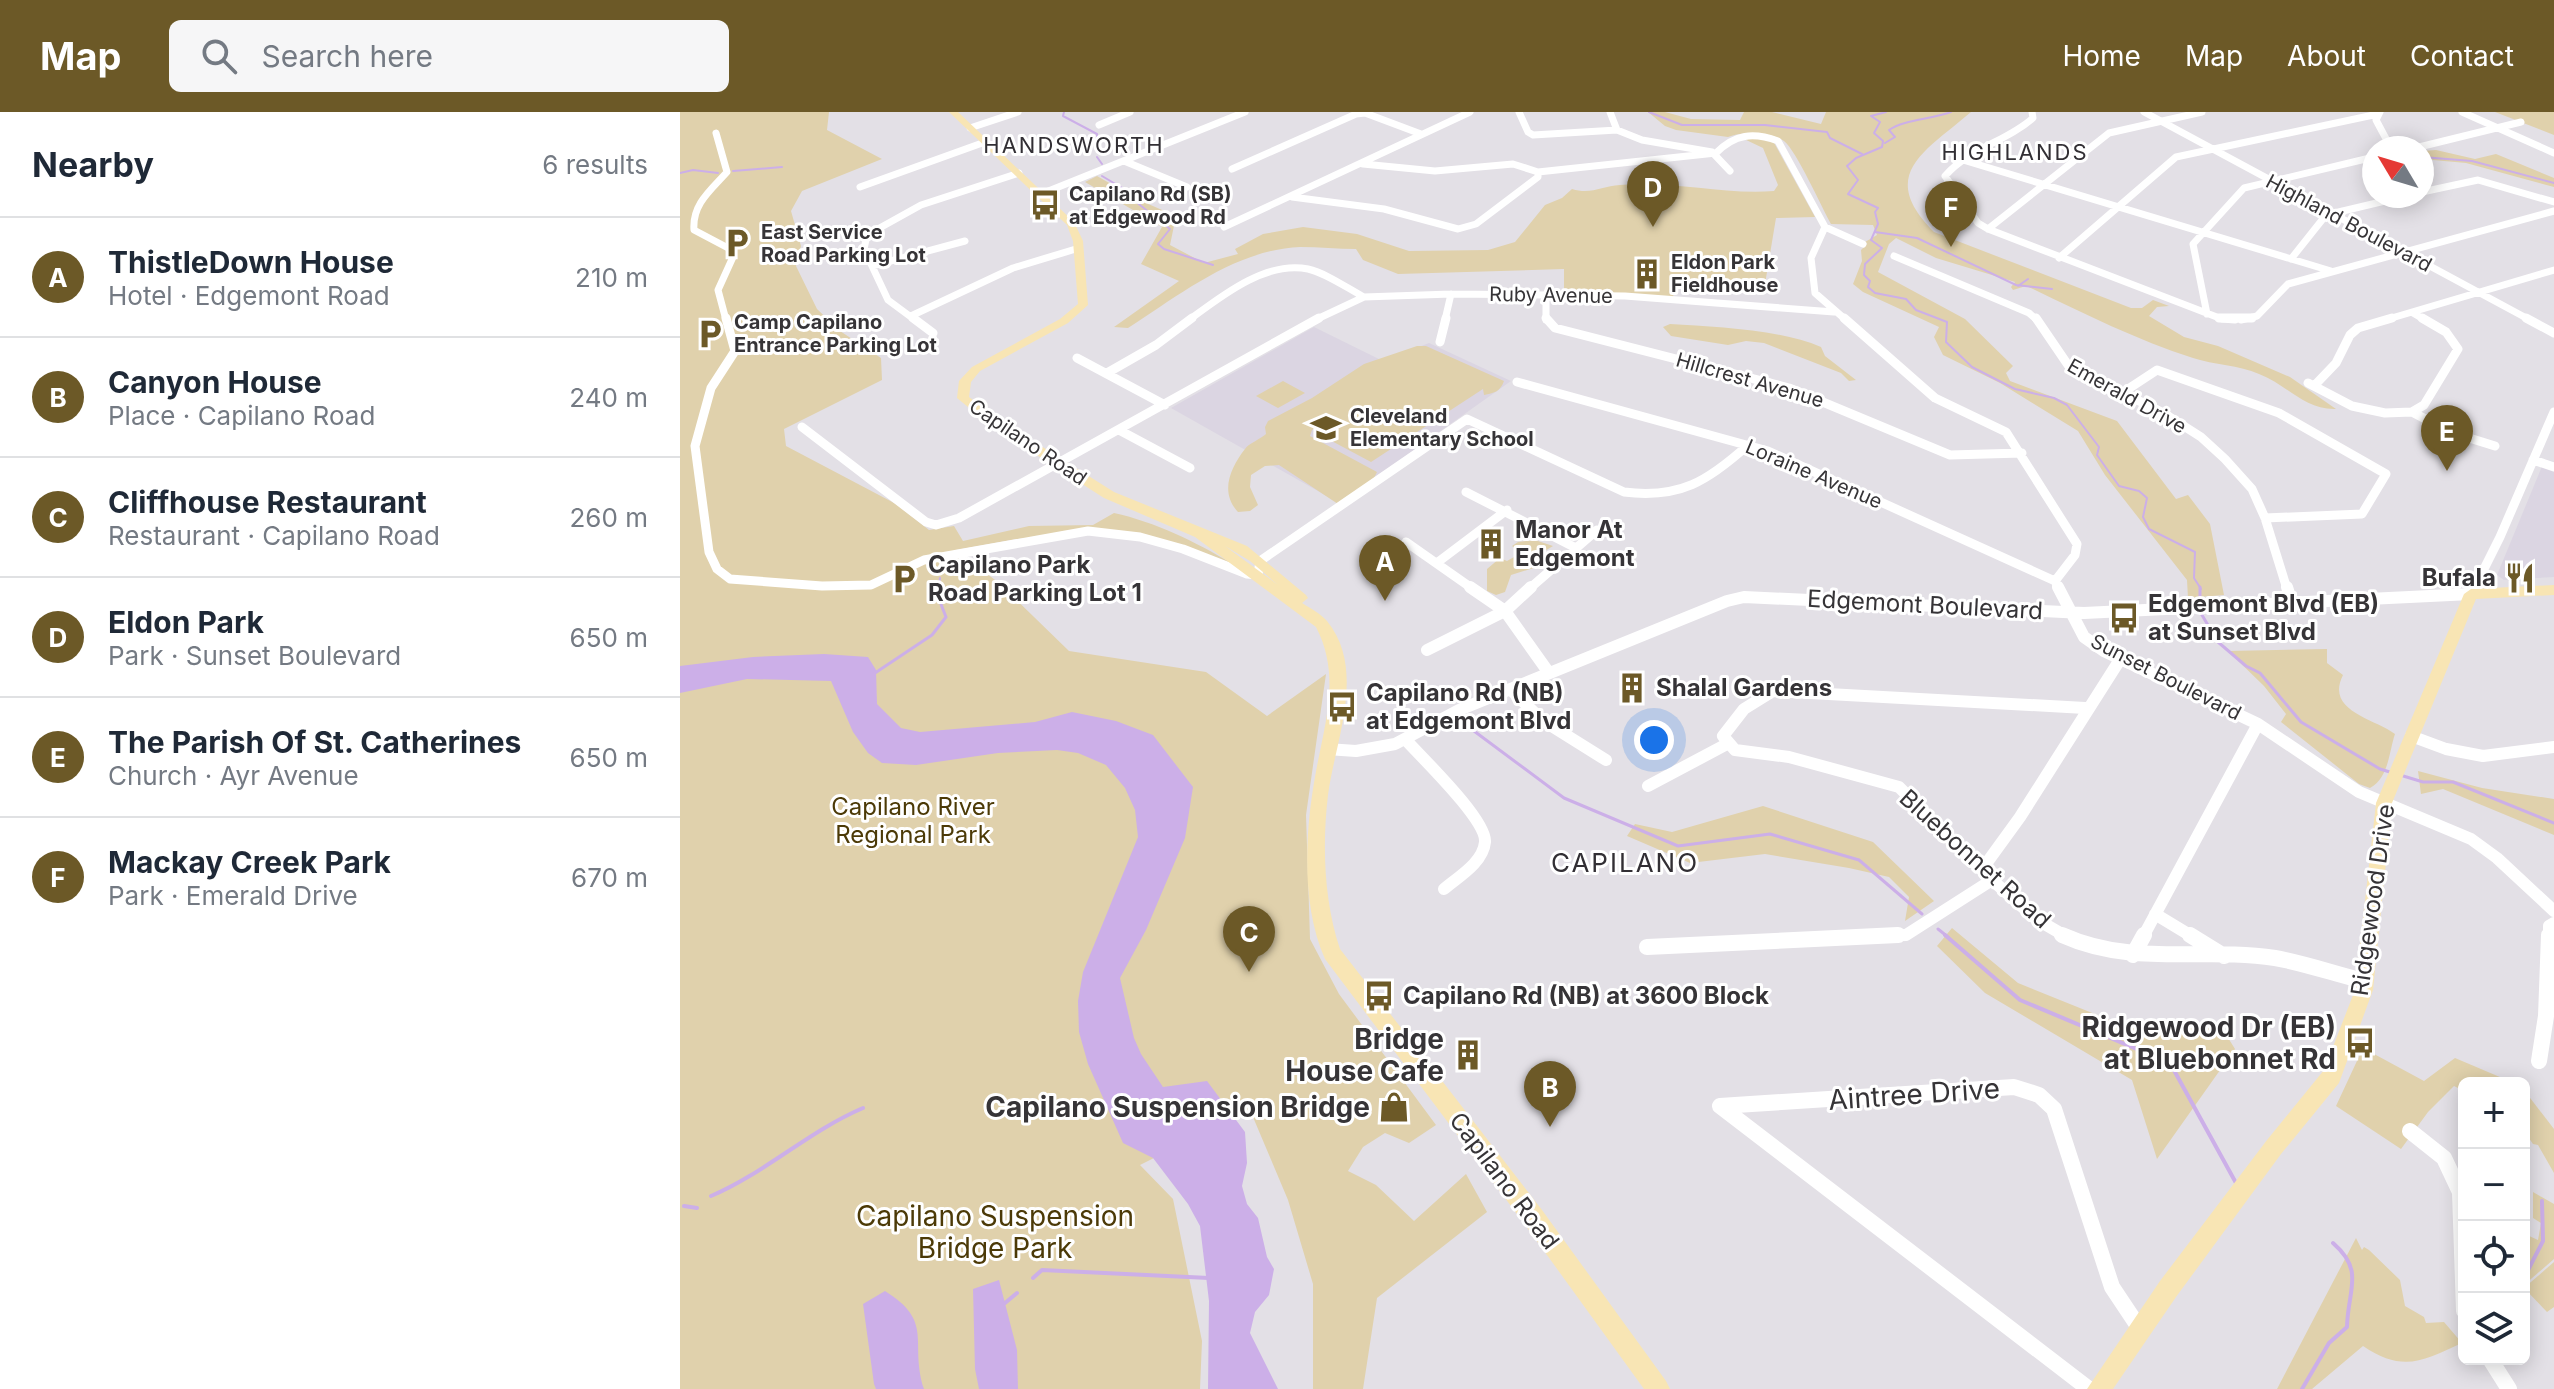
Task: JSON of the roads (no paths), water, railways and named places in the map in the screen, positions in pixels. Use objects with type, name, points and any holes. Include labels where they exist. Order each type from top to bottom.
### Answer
[{"type":"main road","name":"Capilano Road","points":[[953,112],[1071,224],[1079,248],[1084,300],[1079,311],[987,362],[970,375],[962,387],[963,398],[968,405],[1059,465],[1129,505],[1200,534],[1222,550],[1259,568],[1292,604],[1306,611],[1330,637],[1339,664],[1340,686],[1320,798],[1319,879],[1325,934],[1332,953],[1534,1218],[1658,1389]]},
{"type":"main road","name":"Capilano Road","points":[[1200,534],[1214,535],[1286,591],[1297,594],[1306,603],[1306,611]]},
{"type":"main road","name":"Edgemont Boulevard","points":[[2471,594],[2554,590]]},
{"type":"main road","name":"Ridgewood Drive","points":[[2099,1389],[2274,1147],[2332,1076],[2355,1019],[2364,981],[2384,803],[2471,594]]},
{"type":"street","points":[[970,128],[1018,112]]},
{"type":"street","points":[[1099,125],[1130,112]]},
{"type":"street","points":[[1041,194],[1245,112]]},
{"type":"street","points":[[1224,227],[1470,112]]},
{"type":"street","points":[[1519,112],[1528,132],[1535,135],[1617,130],[1642,140],[1716,153],[1730,171]]},
{"type":"street","points":[[1610,112],[1617,130]]},
{"type":"street","points":[[2032,112],[2029,122],[1963,160],[1945,176],[1978,223],[2059,258],[2222,319],[2250,320],[2262,314],[2281,288],[2288,284],[2554,211]]},
{"type":"street","name":"Highland Boulevard","points":[[2144,112],[2554,333]]},
{"type":"street","points":[[1988,229],[2109,133],[2202,112]]},
{"type":"street","points":[[2462,112],[2554,153]]},
{"type":"street","points":[[1232,169],[1356,114],[1365,113],[1421,134]]},
{"type":"street","points":[[2379,113],[2376,120],[2385,136]]},
{"type":"street","points":[[2059,258],[2120,208],[2171,159],[2379,113]]},
{"type":"street","points":[[2434,143],[2521,122]]},
{"type":"street","points":[[716,133],[727,172],[695,207],[691,218],[694,230],[730,249],[733,257],[718,290],[735,351],[711,388],[695,446],[709,552],[721,573],[730,579],[822,586],[871,585],[924,560],[1088,531],[1140,537],[1183,549],[1247,574],[1467,419],[1624,492],[1643,496],[1684,490],[1713,477],[1748,445]]},
{"type":"street","points":[[1363,164],[1447,171],[1509,163],[1538,172],[1716,153],[1728,140],[1757,135],[1778,141],[1825,227],[1863,244]]},
{"type":"street","points":[[860,187],[985,142]]},
{"type":"street","points":[[1963,160],[2333,272]]},
{"type":"street","points":[[2207,314],[2193,244],[2244,188],[2362,160]]},
{"type":"street","points":[[1124,161],[1187,187]]},
{"type":"street","points":[[1292,197],[1401,212],[1458,229],[1476,224],[1538,177],[1538,172]]},
{"type":"street","points":[[933,333],[913,315],[888,300],[864,249],[867,235],[885,221],[1019,173]]},
{"type":"street","points":[[2434,189],[2478,180],[2554,202]]},
{"type":"street","points":[[2291,259],[2322,218],[2362,207]]},
{"type":"street","points":[[1825,227],[1816,238],[1811,255],[1812,287],[1818,298],[1935,398],[2000,426],[2022,453],[2077,544],[2075,555],[2055,581]]},
{"type":"street","points":[[872,266],[965,241]]},
{"type":"street","points":[[913,315],[1032,261],[1079,248]]},
{"type":"street","name":"Emerald Drive","points":[[1894,256],[2029,313],[2036,318],[2060,358],[2068,365],[2165,414],[2217,452],[2252,489],[2265,518],[2292,603]]},
{"type":"street","points":[[1107,373],[1156,345],[1217,298],[1278,272],[1299,267],[1309,269],[1364,297]]},
{"type":"street","points":[[2495,446],[2450,432],[2412,412],[2366,410],[2311,384],[2336,363],[2354,331],[2554,270]]},
{"type":"street","points":[[1440,342],[1451,294]]},
{"type":"street","name":"Ruby Avenue","points":[[1364,297],[1451,294],[1637,297],[1834,312]]},
{"type":"street","name":"Hillcrest Avenue","points":[[1546,295],[1546,321],[1555,328],[1799,391],[1950,455],[2022,453]]},
{"type":"street","points":[[802,427],[926,522],[939,525],[959,518],[1059,465],[1331,311],[1364,297]]},
{"type":"street","points":[[2412,412],[2424,405],[2458,349],[2446,332],[2413,313]]},
{"type":"street","points":[[1077,358],[1165,405]]},
{"type":"street","points":[[2122,393],[2157,370],[2279,413],[2386,474],[2362,514],[2265,518]]},
{"type":"street","name":"Loraine Avenue","points":[[1517,382],[1768,451],[2055,581]]},
{"type":"street","name":"Ridgewood Drive","points":[[2471,594],[2554,412]]},
{"type":"street","points":[[1119,430],[1190,468]]},
{"type":"street","points":[[2533,460],[2554,467]]},
{"type":"street","points":[[1466,492],[1507,510],[1574,547]]},
{"type":"street","points":[[1438,562],[1507,510]]},
{"type":"street","points":[[1427,650],[1505,611],[1574,547],[1597,530]]},
{"type":"street","points":[[1406,542],[1505,611],[1549,673]]},
{"type":"street","name":"Sunset Boulevard","points":[[2055,581],[2084,637],[2258,724],[2335,778],[2384,803],[2471,839],[2497,858],[2554,911]]},
{"type":"street","name":"Edgemont Boulevard","points":[[1327,749],[1356,751],[1386,746],[1459,710],[1727,601],[1744,597],[2070,613],[2471,594]]},
{"type":"street","points":[[1647,947],[1906,935],[1987,874],[2085,708],[2121,658]]},
{"type":"street","points":[[1510,689],[1528,711],[1606,760]]},
{"type":"street","points":[[1648,786],[1725,740],[1728,727],[1756,698],[1773,691],[2085,708]]},
{"type":"street","points":[[2133,955],[2258,724]]},
{"type":"street","points":[[1405,739],[1481,823],[1485,843],[1475,863],[1444,889]]},
{"type":"street","name":"Bluebonnet Road","points":[[1725,740],[1735,750],[1789,757],[1899,787],[1987,874],[2055,932],[2086,946],[2133,955],[2274,958],[2364,981]]},
{"type":"street","points":[[2408,744],[2483,756],[2554,747]]},
{"type":"street","name":"Bluebonnet Road","points":[[2155,914],[2225,956]]},
{"type":"street","points":[[2539,1061],[2546,1016],[2549,926],[2554,923]]},
{"type":"street","name":"Aintree Drive","points":[[2089,1389],[1720,1106],[2014,1087],[2039,1095],[2054,1109],[2112,1287],[2140,1329]]},
{"type":"street","points":[[2410,1131],[2442,1155],[2457,1180],[2463,1210],[2463,1293]]},
{"type":"street","points":[[2494,1365],[2509,1389]]},
{"type":"waterway","points":[[1064,112],[1063,116],[1097,134],[1097,138]]},
{"type":"waterway","points":[[1649,112],[1682,125],[1765,125],[1827,132],[1830,138],[1862,154]]},
{"type":"waterway","points":[[1886,112],[1871,116],[1880,122],[1874,133],[1883,141],[1882,147],[1856,158],[1847,166],[1858,180],[1848,194],[1878,208],[1875,212],[1878,224],[1871,240],[1882,248],[1865,264],[1864,275],[1870,281],[1868,287],[1875,293],[1906,299],[1916,310],[1947,322],[1946,342],[1972,367],[2015,389],[2054,398],[2067,405],[2099,447],[2097,455],[2119,486],[2139,491],[2147,498],[2143,517],[2149,529],[2195,552],[2194,578],[2200,587]]},
{"type":"waterway","points":[[1885,143],[1895,137],[1889,130],[1895,127],[1951,112]]},
{"type":"waterway","points":[[1097,157],[1102,164]]},
{"type":"waterway","points":[[2434,158],[2472,161],[2554,183]]},
{"type":"waterway","points":[[733,171],[782,167]]},
{"type":"waterway","points":[[680,173],[693,170],[718,173]]},
{"type":"waterway","points":[[1102,176],[1129,192],[1135,201],[1170,229],[1158,244],[1164,249],[1213,265]]},
{"type":"waterway","points":[[1875,232],[1917,238],[2019,285]]},
{"type":"waterway","points":[[2019,285],[2028,279]]},
{"type":"waterway","points":[[2019,285],[2052,289]]},
{"type":"waterway","points":[[932,563],[932,573]]},
{"type":"waterway","points":[[938,589],[940,578]]},
{"type":"waterway","points":[[875,673],[932,635],[946,617],[937,594],[938,587]]},
{"type":"waterway","points":[[2200,587],[2200,603]]},
{"type":"waterway","points":[[2199,610],[2218,642],[2246,666],[2260,673],[2301,722],[2380,769],[2393,773]]},
{"type":"waterway","points":[[1474,731],[1564,798],[1678,846],[1770,834],[1859,860],[1922,914]]},
{"type":"waterway","points":[[2400,775],[2423,782],[2453,782],[2554,823]]},
{"type":"waterway","points":[[1938,929],[1948,937]]},
{"type":"waterway","points":[[1945,935],[2020,1000],[2170,1063],[2236,1183]]},
{"type":"waterway","points":[[711,1196],[863,1108]]},
{"type":"waterway","points":[[2530,1266],[2543,1241],[2542,1201]]},
{"type":"waterway","points":[[684,1206],[697,1208]]},
{"type":"waterway","points":[[2302,1389],[2329,1343],[2347,1327],[2352,1272],[2349,1262],[2333,1243]]},
{"type":"waterway","points":[[1033,1278],[1042,1270],[1209,1278]]},
{"type":"waterway","points":[[1005,1303],[1017,1293]]},
{"type":"place","name":"Capilano Rd (SB) at Edgewood Rd","points":[[1045,205]]},
{"type":"place","name":"Eldon Park","points":[[1653,227]]},
{"type":"place","name":"East Service Road Parking Lot","points":[[737,243]]},
{"type":"place","name":"Mackay Creek Park","points":[[1951,247]]},
{"type":"place","name":"Eldon Park Fieldhouse","points":[[1647,274]]},
{"type":"place","name":"Camp Capilano Entrance Parking Lot","points":[[710,334]]},
{"type":"place","name":"Cleveland Elementary School","points":[[1326,428]]},
{"type":"place","name":"The Parish Of St. Catherines","points":[[2447,471]]},
{"type":"place","name":"Manor At Edgemont","points":[[1491,544]]},
{"type":"place","name":"Bufala","points":[[2520,578]]},
{"type":"place","name":"Capilano Park Road Parking Lot 1","points":[[904,579]]},
{"type":"place","name":"ThistleDown House","points":[[1385,601]]},
{"type":"place","name":"Edgemont Blvd (EB) at Sunset Blvd","points":[[2124,618]]},
{"type":"place","name":"Shalal Gardens","points":[[1632,688]]},
{"type":"place","name":"Capilano Rd (NB) at Edgemont Blvd","points":[[1342,707]]},
{"type":"place","name":"Cliffhouse Restaurant","points":[[1249,972]]},
{"type":"place","name":"Capilano Rd (NB) at 3600 Block","points":[[1379,996]]},
{"type":"place","name":"Ridgewood Dr (EB) at Bluebonnet Rd","points":[[2360,1043]]},
{"type":"place","name":"Bridge House Cafe","points":[[1468,1055]]},
{"type":"place","name":"Capilano Suspension Bridge","points":[[1394,1107]]},
{"type":"place","name":"Canyon House","points":[[1550,1127]]},
{"type":"district","name":"HANDSWORTH","points":[[1074,145]]},
{"type":"district","name":"HIGHLANDS","points":[[2015,152]]},
{"type":"district","name":"CAPILANO","points":[[1625,863]]},
{"type":"park label","name":"Capilano River Regional Park","points":[[913,821]]},
{"type":"park label","name":"Capilano Suspension Bridge Park","points":[[995,1232]]}]
